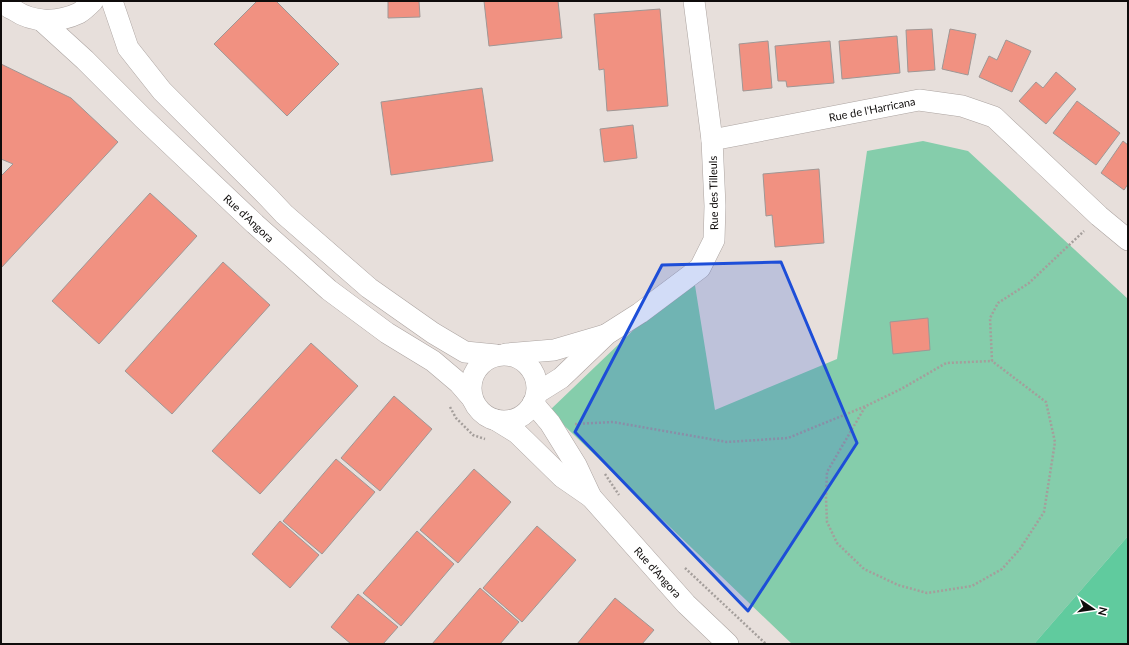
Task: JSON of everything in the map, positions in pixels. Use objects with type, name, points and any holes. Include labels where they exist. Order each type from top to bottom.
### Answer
[{"type":"street","points":[[2,1],[11,16],[41,20],[61,19],[80,12],[93,1]]},
{"type":"street","points":[[112,1],[128,48],[162,91],[284,214],[369,288],[433,333],[465,352],[501,355],[517,357],[526,363],[533,371],[536,382],[535,398],[526,412],[517,418],[506,421],[496,420],[486,416],[477,408],[472,398],[470,387],[472,377],[478,367],[486,360],[501,355]]},
{"type":"street","name":"Rue des Tilleuls","points":[[535,398],[561,378],[607,334],[640,313],[700,268],[714,240],[715,206],[712,140],[694,1]]},
{"type":"street","name":"Rue d'Angora","points":[[41,20],[85,60],[143,118],[255,224],[329,290],[388,333],[433,361],[459,383],[472,398]]},
{"type":"street","name":"Rue de l'Harricana","points":[[712,140],[919,100],[962,106],[994,117],[1099,216],[1127,235]]},
{"type":"street","name":"Rue des Tilleuls","points":[[501,355],[554,350],[607,334]]},
{"type":"street","name":"Rue d'Angora","points":[[535,398],[576,465],[591,497]]},
{"type":"street","name":"Rue d'Angora","points":[[496,420],[517,433],[562,477],[591,497],[686,604],[728,644]]},
{"type":"path","points":[[992,361],[990,318],[998,303],[1029,282],[1076,240],[1099,216]]},
{"type":"path","points":[[575,430],[571,424],[613,422],[727,442],[788,438],[866,406],[901,389],[946,363],[992,361],[1046,402],[1055,442],[1044,512],[1020,549],[1002,569],[972,586],[927,593],[898,585],[864,569],[837,543],[827,522],[827,472],[866,406]]},
{"type":"path","points":[[601,468],[622,499]]},
{"type":"path","points":[[683,567],[766,644]]},
{"type":"highlighted area","points":[[781,262],[857,443],[748,611],[575,432],[662,265]]},
{"type":"green space","points":[[923,141],[968,151],[1128,299],[1128,536],[1034,644],[792,644],[549,411],[693,273],[715,410],[837,359],[867,151]]},
{"type":"green space","points":[[1128,536],[1128,644],[1034,644]]},
{"type":"building","points":[[257,1],[276,1],[339,64],[287,116],[214,44]]},
{"type":"building","points":[[388,1],[419,1],[420,17],[388,18]]},
{"type":"building","points":[[484,1],[558,1],[562,38],[489,46]]},
{"type":"building","points":[[660,9],[668,106],[607,111],[604,69],[599,70],[594,14]]},
{"type":"building","points":[[932,29],[935,70],[908,72],[906,30]]},
{"type":"building","points":[[950,29],[976,34],[968,75],[942,69]]},
{"type":"building","points":[[897,36],[900,73],[842,79],[839,41]]},
{"type":"building","points":[[1006,40],[1031,51],[1012,92],[979,77],[989,56],[997,60]]},
{"type":"building","points":[[768,41],[772,88],[743,91],[739,44]]},
{"type":"building","points":[[830,41],[834,83],[787,87],[786,81],[778,81],[775,46]]},
{"type":"building","points":[[1,64],[71,98],[118,142],[1,268],[1,176],[13,164],[1,159]]},
{"type":"building","points":[[1056,72],[1076,89],[1046,124],[1019,101],[1036,82],[1043,88]]},
{"type":"building","points":[[482,88],[493,161],[391,175],[381,102]]},
{"type":"building","points":[[1077,101],[1120,133],[1096,165],[1053,133]]},
{"type":"building","points":[[633,125],[637,158],[604,162],[600,129]]},
{"type":"building","points":[[1123,141],[1128,145],[1128,184],[1124,190],[1101,173]]},
{"type":"building","points":[[819,169],[824,243],[775,247],[772,215],[766,216],[763,174]]},
{"type":"building","points":[[150,193],[197,236],[99,344],[52,301]]},
{"type":"building","points":[[223,262],[270,305],[172,414],[125,371]]},
{"type":"building","points":[[928,318],[930,350],[893,354],[890,322]]},
{"type":"building","points":[[311,343],[358,386],[260,494],[212,451]]},
{"type":"building","points":[[394,396],[432,429],[380,491],[341,458]]},
{"type":"building","points":[[336,459],[375,492],[322,554],[283,521]]},
{"type":"building","points":[[474,469],[511,502],[458,563],[420,530]]},
{"type":"building","points":[[280,521],[319,555],[290,588],[252,554]]},
{"type":"building","points":[[537,526],[576,560],[522,622],[483,588]]},
{"type":"building","points":[[417,531],[454,564],[401,626],[363,593]]},
{"type":"building","points":[[480,588],[519,622],[500,644],[432,644]]},
{"type":"building","points":[[358,594],[398,627],[383,644],[351,644],[331,627]]},
{"type":"building","points":[[615,598],[654,630],[642,644],[577,644]]}]
